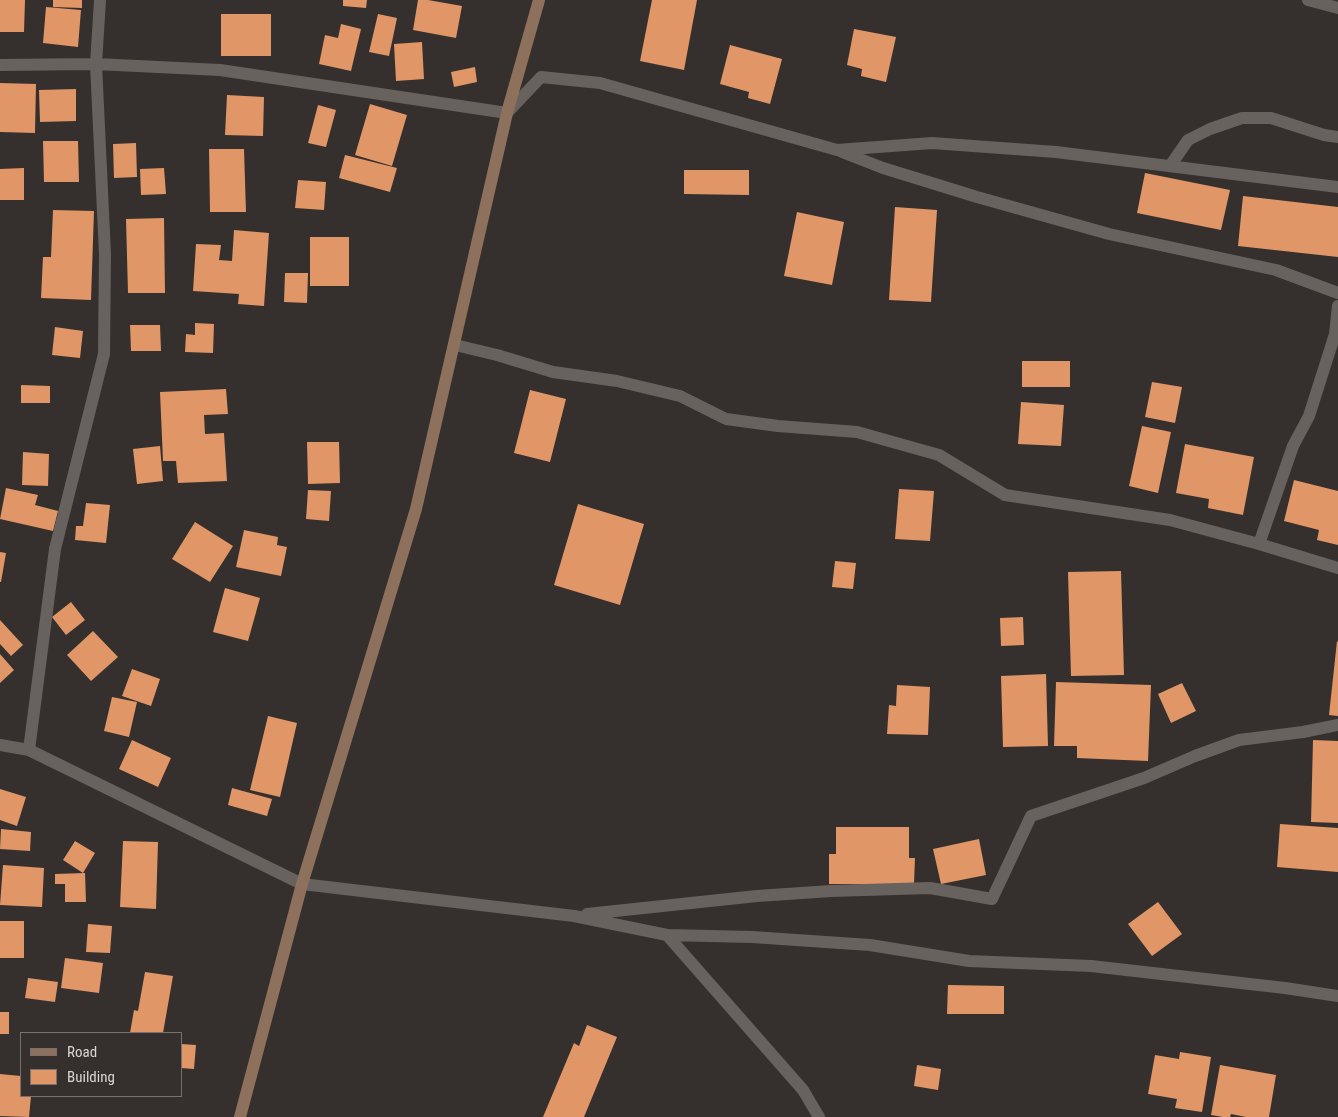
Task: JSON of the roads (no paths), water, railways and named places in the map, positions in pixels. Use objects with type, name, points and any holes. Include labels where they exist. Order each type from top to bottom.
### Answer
[{"type":"street","points":[[29,750],[55,549],[104,354],[105,254],[96,64],[100,0]]},
{"type":"street","points":[[240,1117],[302,884],[416,509],[508,113],[539,0]]},
{"type":"street","points":[[1308,0],[1338,8]]},
{"type":"street","points":[[0,65],[96,64],[220,70],[508,113]]},
{"type":"street","points":[[508,113],[541,77],[600,83],[837,150],[883,168],[1109,234],[1276,270],[1338,294]]},
{"type":"street","points":[[1170,166],[1188,140],[1210,129],[1242,118],[1271,118],[1324,135],[1338,137]]},
{"type":"street","points":[[837,150],[932,143],[1056,152],[1338,187]]},
{"type":"street","points":[[1259,544],[1293,446],[1309,416],[1335,334],[1338,306]]},
{"type":"street","points":[[455,345],[497,355],[553,372],[618,381],[680,396],[726,419],[778,426],[857,432],[939,455],[1005,495],[1170,520],[1338,568]]},
{"type":"street","points":[[574,916],[757,896],[831,891],[930,888],[992,899],[1031,816],[1144,778],[1239,740],[1303,732],[1338,725]]},
{"type":"street","points":[[0,745],[29,750],[302,884],[574,916],[667,935],[870,945],[968,960],[1091,966],[1285,988],[1338,996]]},
{"type":"street","points":[[667,935],[803,1090],[819,1117]]}]
